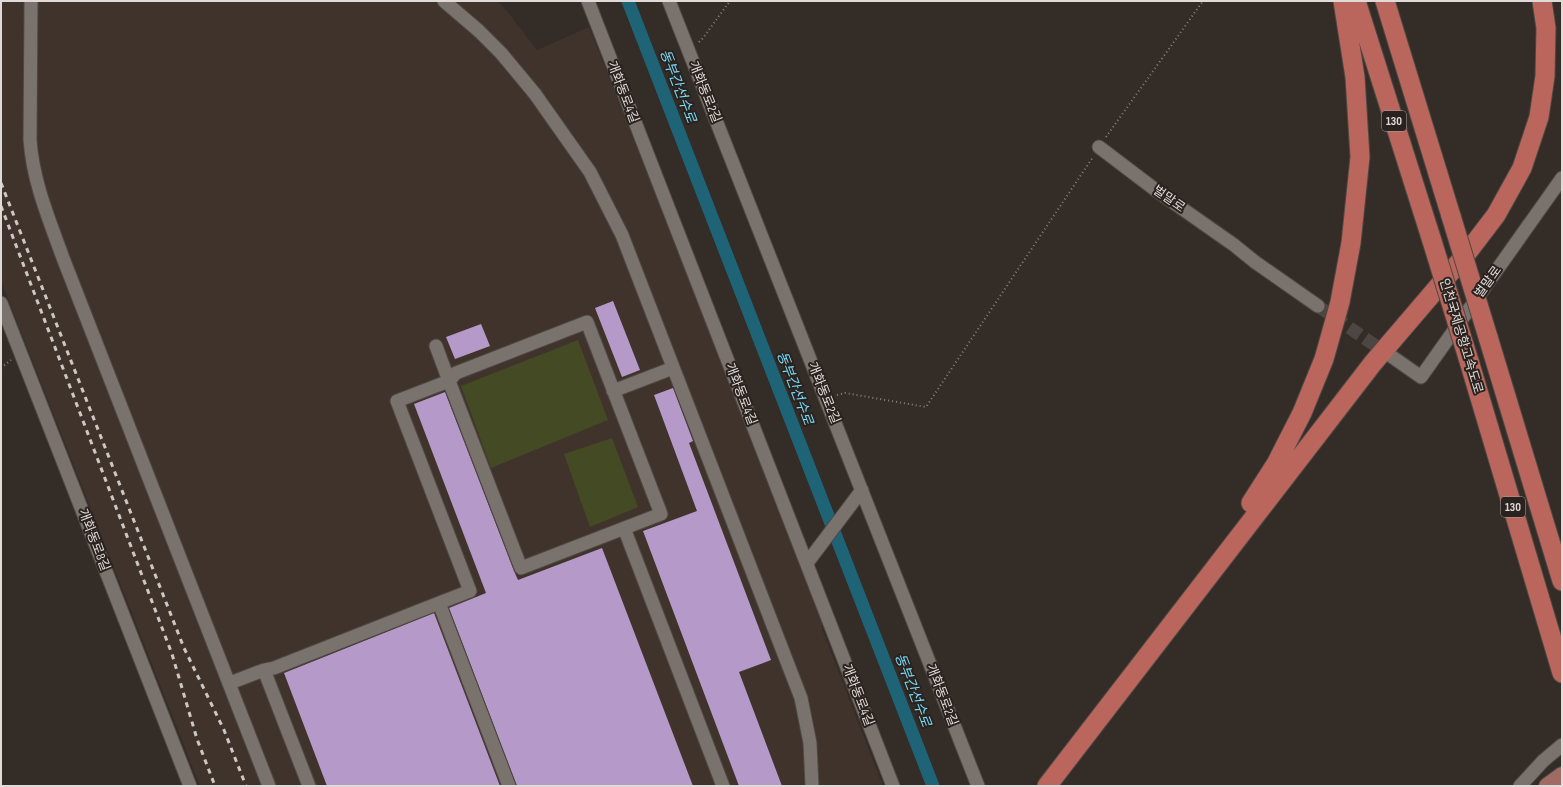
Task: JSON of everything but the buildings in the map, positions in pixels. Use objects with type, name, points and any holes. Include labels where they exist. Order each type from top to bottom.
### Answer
[{"type":"highway","points":[[1035,786],[1229,534],[1253,500],[1276,464],[1299,419],[1324,359],[1340,302],[1352,243],[1360,157],[1355,77],[1343,1]]},
{"type":"highway","name":"인천국제공항고속도로","points":[[1356,1],[1469,361],[1562,673]]},
{"type":"highway","name":"인천국제공항고속도로","points":[[1385,1],[1562,581]]},
{"type":"highway","points":[[1047,786],[1373,363],[1467,253],[1496,215],[1522,168],[1539,117],[1545,76],[1546,28],[1542,1]]},
{"type":"main road","points":[[1546,786],[1562,775]]},
{"type":"street","points":[[31,1],[30,140],[31,158],[37,185],[66,266],[269,786]]},
{"type":"street","points":[[444,1],[479,31],[501,53],[536,94],[590,172],[622,235],[801,698],[810,743],[812,786]]},
{"type":"street","name":"개화동로4길","points":[[588,1],[894,786]]},
{"type":"street","name":"개화동로2길","points":[[669,1],[826,398],[858,495],[978,786]]},
{"type":"street","name":"벌말로","points":[[1099,147],[1234,245],[1255,262],[1318,306]]},
{"type":"street","name":"벌말로","points":[[1391,356],[1420,377],[1562,178]]},
{"type":"street","name":"개화동로8길","points":[[1,303],[185,783]]},
{"type":"street","points":[[230,683],[264,670],[274,668],[470,591],[397,401],[449,381],[456,373],[587,322],[661,514],[521,568],[449,381],[436,346]]},
{"type":"street","points":[[614,391],[673,368]]},
{"type":"street","points":[[807,564],[858,495]]},
{"type":"street","points":[[624,528],[723,786]]},
{"type":"street","points":[[439,603],[509,786]]},
{"type":"street","points":[[264,670],[309,786]]},
{"type":"street","points":[[1520,786],[1562,745]]},
{"type":"path","points":[[688,49],[703,38],[730,1]]},
{"type":"path","points":[[826,398],[846,393],[926,407],[1099,147],[1203,1]]},
{"type":"shaded area","points":[[1,1],[498,1],[537,50],[589,27],[822,613],[822,629],[883,786],[200,786],[1,281]]},
{"type":"green space","points":[[578,340],[608,420],[491,468],[461,386]]},
{"type":"green space","points":[[612,438],[638,507],[590,527],[564,454]]},
{"type":"waterway","name":"동부간선수로","points":[[628,1],[933,786]]},
{"type":"tunnel","points":[[1318,306],[1389,355]]},
{"type":"railway","points":[[1,183],[184,648],[224,730],[246,786]]},
{"type":"railway","points":[[1,206],[172,654],[197,739],[215,786]]}]
